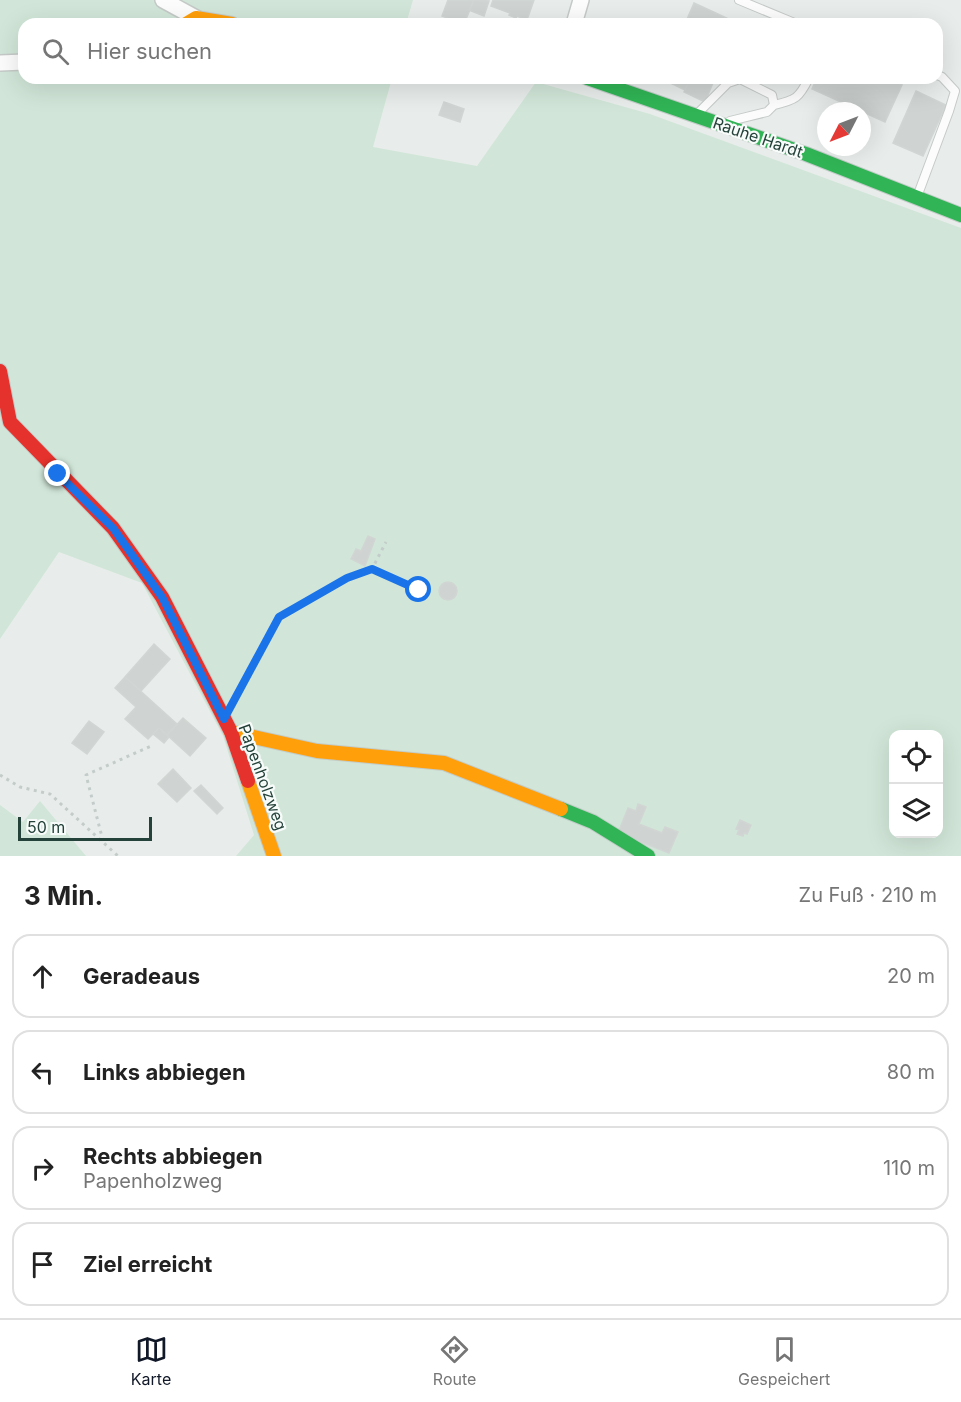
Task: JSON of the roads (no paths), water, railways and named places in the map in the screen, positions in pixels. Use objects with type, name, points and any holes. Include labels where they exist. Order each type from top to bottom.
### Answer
[{"type":"street","points":[[163,0],[187,18]]},
{"type":"street","points":[[576,18],[581,0]]},
{"type":"street","points":[[0,63],[18,62]]},
{"type":"street","name":"Rauhe Hardt","points":[[605,84],[806,154],[961,215]]},
{"type":"street","name":"Papenholzweg","points":[[0,371],[10,423],[113,528],[162,597],[231,732],[274,856]]},
{"type":"street","points":[[231,732],[317,751],[444,763],[593,822],[648,856]]},
{"type":"lane","points":[[739,0],[782,18]]},
{"type":"lane","points":[[917,197],[950,111],[955,91],[943,78]]},
{"type":"lane","points":[[696,115],[727,84]]},
{"type":"lane","points":[[750,84],[772,95],[774,105]]},
{"type":"lane","points":[[720,124],[766,112],[774,105],[789,102],[800,96],[806,84]]}]
